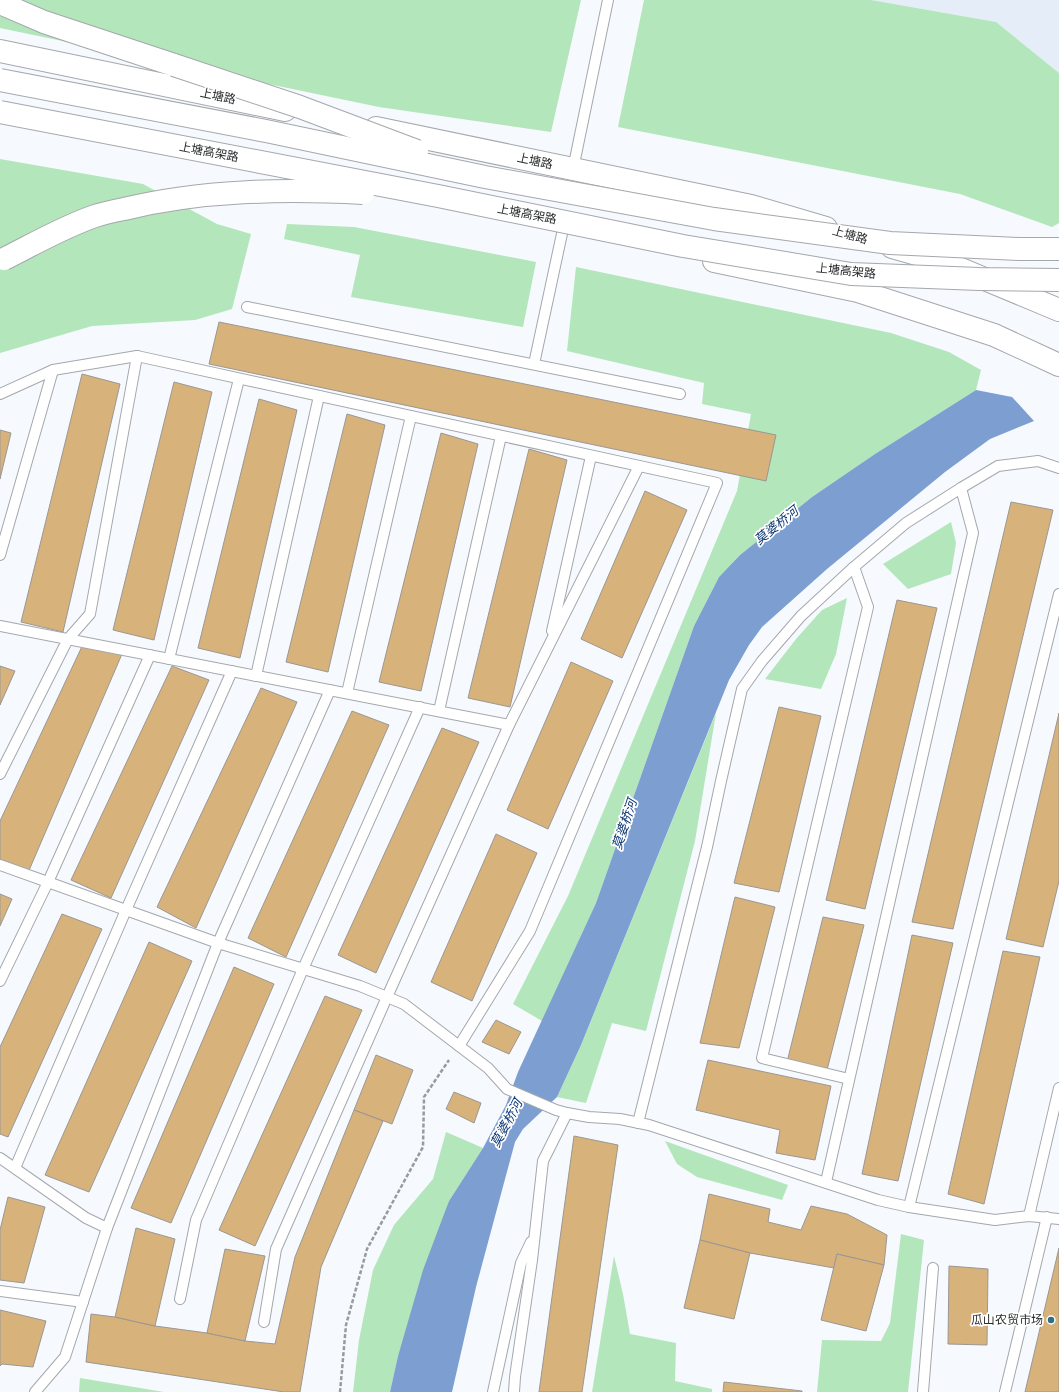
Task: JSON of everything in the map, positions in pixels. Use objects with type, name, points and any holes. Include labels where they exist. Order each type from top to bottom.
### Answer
[{"type":"main road","points":[[0,3],[44,22],[300,107],[485,177]]},
{"type":"main road","points":[[0,12],[44,22]]},
{"type":"main road","name":"上塘路","points":[[0,51],[751,206],[944,262],[1059,310]]},
{"type":"main road","points":[[0,80],[266,131],[485,177],[714,219],[890,243],[1019,249],[1059,248]]},
{"type":"main road","points":[[0,113],[225,158],[858,291],[994,334],[1059,365]]},
{"type":"main road","name":"上塘高架路","points":[[0,113],[438,196],[683,246],[851,274],[979,279],[1059,280]]},
{"type":"main road","points":[[0,262],[50,235],[95,216],[163,200],[218,194],[272,191],[350,192],[438,196]]},
{"type":"lane","points":[[573,169],[608,0]]},
{"type":"lane","points":[[534,364],[563,229]]},
{"type":"lane","points":[[247,306],[680,394]]},
{"type":"lane","points":[[0,774],[68,639],[90,614],[137,356]]},
{"type":"lane","points":[[0,394],[53,370],[137,356],[717,483],[530,931],[459,1046]]},
{"type":"lane","points":[[0,555],[53,370]]},
{"type":"lane","points":[[169,659],[239,379]]},
{"type":"lane","points":[[256,676],[319,396]]},
{"type":"lane","points":[[347,693],[411,416]]},
{"type":"lane","points":[[439,711],[501,436]]},
{"type":"lane","points":[[548,647],[591,456]]},
{"type":"lane","points":[[638,1123],[707,847],[720,781],[742,689],[762,661],[801,616],[854,567],[906,523],[960,488],[998,466],[1038,460],[1059,468]]},
{"type":"lane","points":[[264,1322],[276,1249],[509,725],[639,466]]},
{"type":"lane","points":[[826,1182],[973,533],[960,488]]},
{"type":"lane","points":[[849,1079],[762,1058],[868,607],[854,567]]},
{"type":"lane","points":[[910,1207],[1059,594]]},
{"type":"lane","points":[[0,626],[509,725]]},
{"type":"lane","points":[[0,981],[48,882],[150,655]]},
{"type":"lane","points":[[15,1168],[126,910],[232,671]]},
{"type":"lane","points":[[35,1392],[65,1357],[107,1228],[218,943],[330,690]]},
{"type":"lane","points":[[180,1299],[196,1220],[303,969],[420,707]]},
{"type":"lane","points":[[0,865],[218,943],[360,986],[404,1004],[488,1068],[507,1089],[556,1110],[589,1117],[620,1119],[649,1125],[878,1200],[910,1207],[995,1220],[1029,1216],[1059,1219]]},
{"type":"lane","points":[[1029,1216],[1059,1088]]},
{"type":"lane","points":[[514,1392],[543,1161],[567,1113]]},
{"type":"lane","points":[[0,1158],[86,1218],[107,1228]]},
{"type":"lane","points":[[1005,1392],[1047,1218]]},
{"type":"lane","points":[[493,1392],[521,1263],[534,1237]]},
{"type":"lane","points":[[923,1392],[932,1268]]},
{"type":"lane","points":[[0,1291],[83,1302]]},
{"type":"path","points":[[340,1392],[346,1325],[367,1249],[423,1146],[424,1096],[459,1046]]},
{"type":"shaded area","points":[[871,0],[1059,0],[1059,73],[996,22]]},
{"type":"green space","points":[[0,0],[581,0],[551,132],[379,107],[0,28]]},
{"type":"green space","points":[[644,0],[871,0],[996,22],[1059,73],[1059,223],[1052,227],[960,194],[618,127]]},
{"type":"green space","points":[[0,159],[143,184],[217,224],[251,234],[232,309],[195,320],[92,326],[0,353]]},
{"type":"green space","points":[[287,224],[354,227],[536,262],[523,327],[351,297],[360,255],[284,239]]},
{"type":"green space","points":[[576,267],[891,333],[949,352],[981,370],[976,390],[875,454],[812,497],[740,555],[719,577],[694,626],[596,903],[542,1021],[513,1004],[568,896],[737,491],[751,414],[702,404],[704,383],[567,351]]},
{"type":"green space","points":[[951,522],[956,543],[951,574],[908,589],[883,564]]},
{"type":"green space","points":[[847,598],[836,654],[821,689],[765,679],[796,639],[822,610]]},
{"type":"green space","points":[[716,713],[695,841],[646,1031],[612,1023],[586,1103],[557,1097],[581,1045]]},
{"type":"green space","points":[[446,1132],[483,1148],[449,1201],[398,1356],[390,1392],[353,1392],[359,1340],[373,1270],[394,1225],[433,1179]]},
{"type":"green space","points":[[665,1141],[788,1185],[782,1200],[697,1177],[677,1164]]},
{"type":"green space","points":[[901,1234],[924,1240],[908,1392],[817,1392],[822,1340],[881,1341],[890,1323]]},
{"type":"green space","points":[[614,1256],[630,1334],[676,1343],[675,1381],[712,1389],[712,1392],[592,1392]]},
{"type":"green space","points":[[80,1378],[164,1392],[79,1392]]},
{"type":"water","name":"莫婆桥河","points":[[976,390],[1012,397],[1034,421],[990,439],[945,472],[827,569],[762,627],[749,645],[729,680],[581,1045],[557,1097],[523,1129],[515,1142],[476,1287],[452,1392],[390,1392],[398,1356],[423,1270],[449,1201],[483,1148],[506,1105],[518,1072],[596,903],[694,626],[719,577],[740,555],[812,497],[875,454]]},
{"type":"building","points":[[219,322],[776,435],[766,481],[209,364]]},
{"type":"building","points":[[82,374],[120,384],[63,632],[21,622]]},
{"type":"building","points":[[174,382],[212,392],[154,640],[113,630]]},
{"type":"building","points":[[259,399],[297,410],[240,658],[198,648]]},
{"type":"building","points":[[347,414],[385,425],[328,672],[286,662]]},
{"type":"building","points":[[0,430],[11,433],[0,479]]},
{"type":"building","points":[[441,433],[478,444],[421,691],[379,682]]},
{"type":"building","points":[[529,449],[567,460],[510,707],[468,698]]},
{"type":"building","points":[[645,491],[687,510],[622,658],[581,639]]},
{"type":"building","points":[[1011,502],[1053,510],[953,929],[912,922]]},
{"type":"building","points":[[897,600],[937,608],[865,909],[826,900]]},
{"type":"building","points":[[85,640],[122,654],[27,875],[0,864],[0,821]]},
{"type":"building","points":[[571,662],[613,681],[548,829],[507,810]]},
{"type":"building","points":[[0,666],[15,671],[0,705]]},
{"type":"building","points":[[172,666],[209,680],[111,898],[71,880]]},
{"type":"building","points":[[261,688],[297,702],[196,928],[157,907]]},
{"type":"building","points":[[779,707],[821,716],[779,892],[734,883]]},
{"type":"building","points":[[352,711],[389,725],[286,957],[248,938]]},
{"type":"building","points":[[1059,713],[1059,881],[1043,947],[1006,939]]},
{"type":"building","points":[[442,728],[479,742],[376,973],[338,955]]},
{"type":"building","points":[[496,834],[537,853],[472,1001],[431,982]]},
{"type":"building","points":[[0,894],[12,899],[0,926]]},
{"type":"building","points":[[735,897],[775,907],[739,1048],[700,1043]]},
{"type":"building","points":[[62,914],[102,929],[8,1137],[0,1134],[0,1047]]},
{"type":"building","points":[[823,917],[864,925],[827,1070],[787,1062]]},
{"type":"building","points":[[912,935],[953,943],[898,1181],[862,1174]]},
{"type":"building","points":[[149,942],[192,961],[89,1192],[45,1175]]},
{"type":"building","points":[[1003,951],[1040,957],[984,1204],[948,1194]]},
{"type":"building","points":[[234,967],[274,984],[171,1223],[131,1208]]},
{"type":"building","points":[[325,996],[362,1010],[255,1246],[219,1230]]},
{"type":"building","points":[[496,1020],[521,1032],[509,1054],[482,1042]]},
{"type":"building","points":[[376,1055],[413,1070],[392,1124],[354,1110]]},
{"type":"building","points":[[708,1060],[831,1086],[815,1160],[776,1153],[780,1130],[696,1110]]},
{"type":"building","points":[[454,1092],[481,1103],[474,1123],[446,1109]]},
{"type":"building","points":[[354,1110],[383,1121],[321,1267],[300,1392],[284,1392],[86,1362],[91,1314],[115,1317],[155,1326],[207,1333],[245,1341],[275,1344],[295,1257]]},
{"type":"building","points":[[574,1136],[618,1145],[582,1392],[539,1392]]},
{"type":"building","points":[[709,1194],[770,1209],[768,1222],[801,1230],[811,1206],[847,1214],[887,1235],[884,1265],[837,1254],[834,1268],[750,1253],[700,1240]]},
{"type":"building","points":[[8,1197],[45,1207],[24,1283],[0,1280],[0,1230]]},
{"type":"building","points":[[136,1228],[175,1239],[155,1326],[115,1317]]},
{"type":"building","points":[[700,1240],[750,1253],[734,1319],[684,1308]]},
{"type":"building","name":"瓜山农贸市场","points":[[1059,1248],[1059,1392],[1025,1392]]},
{"type":"building","points":[[225,1249],[265,1256],[245,1341],[207,1333]]},
{"type":"building","points":[[837,1254],[884,1265],[866,1331],[821,1320]]},
{"type":"building","points":[[949,1266],[988,1269],[987,1345],[948,1344]]},
{"type":"building","points":[[0,1310],[46,1321],[33,1367],[2,1364],[0,1366]]},
{"type":"building","points":[[724,1382],[802,1391],[802,1392],[723,1392]]},
{"type":"place","name":"瓜山农贸市场","points":[[1051,1320]]}]
